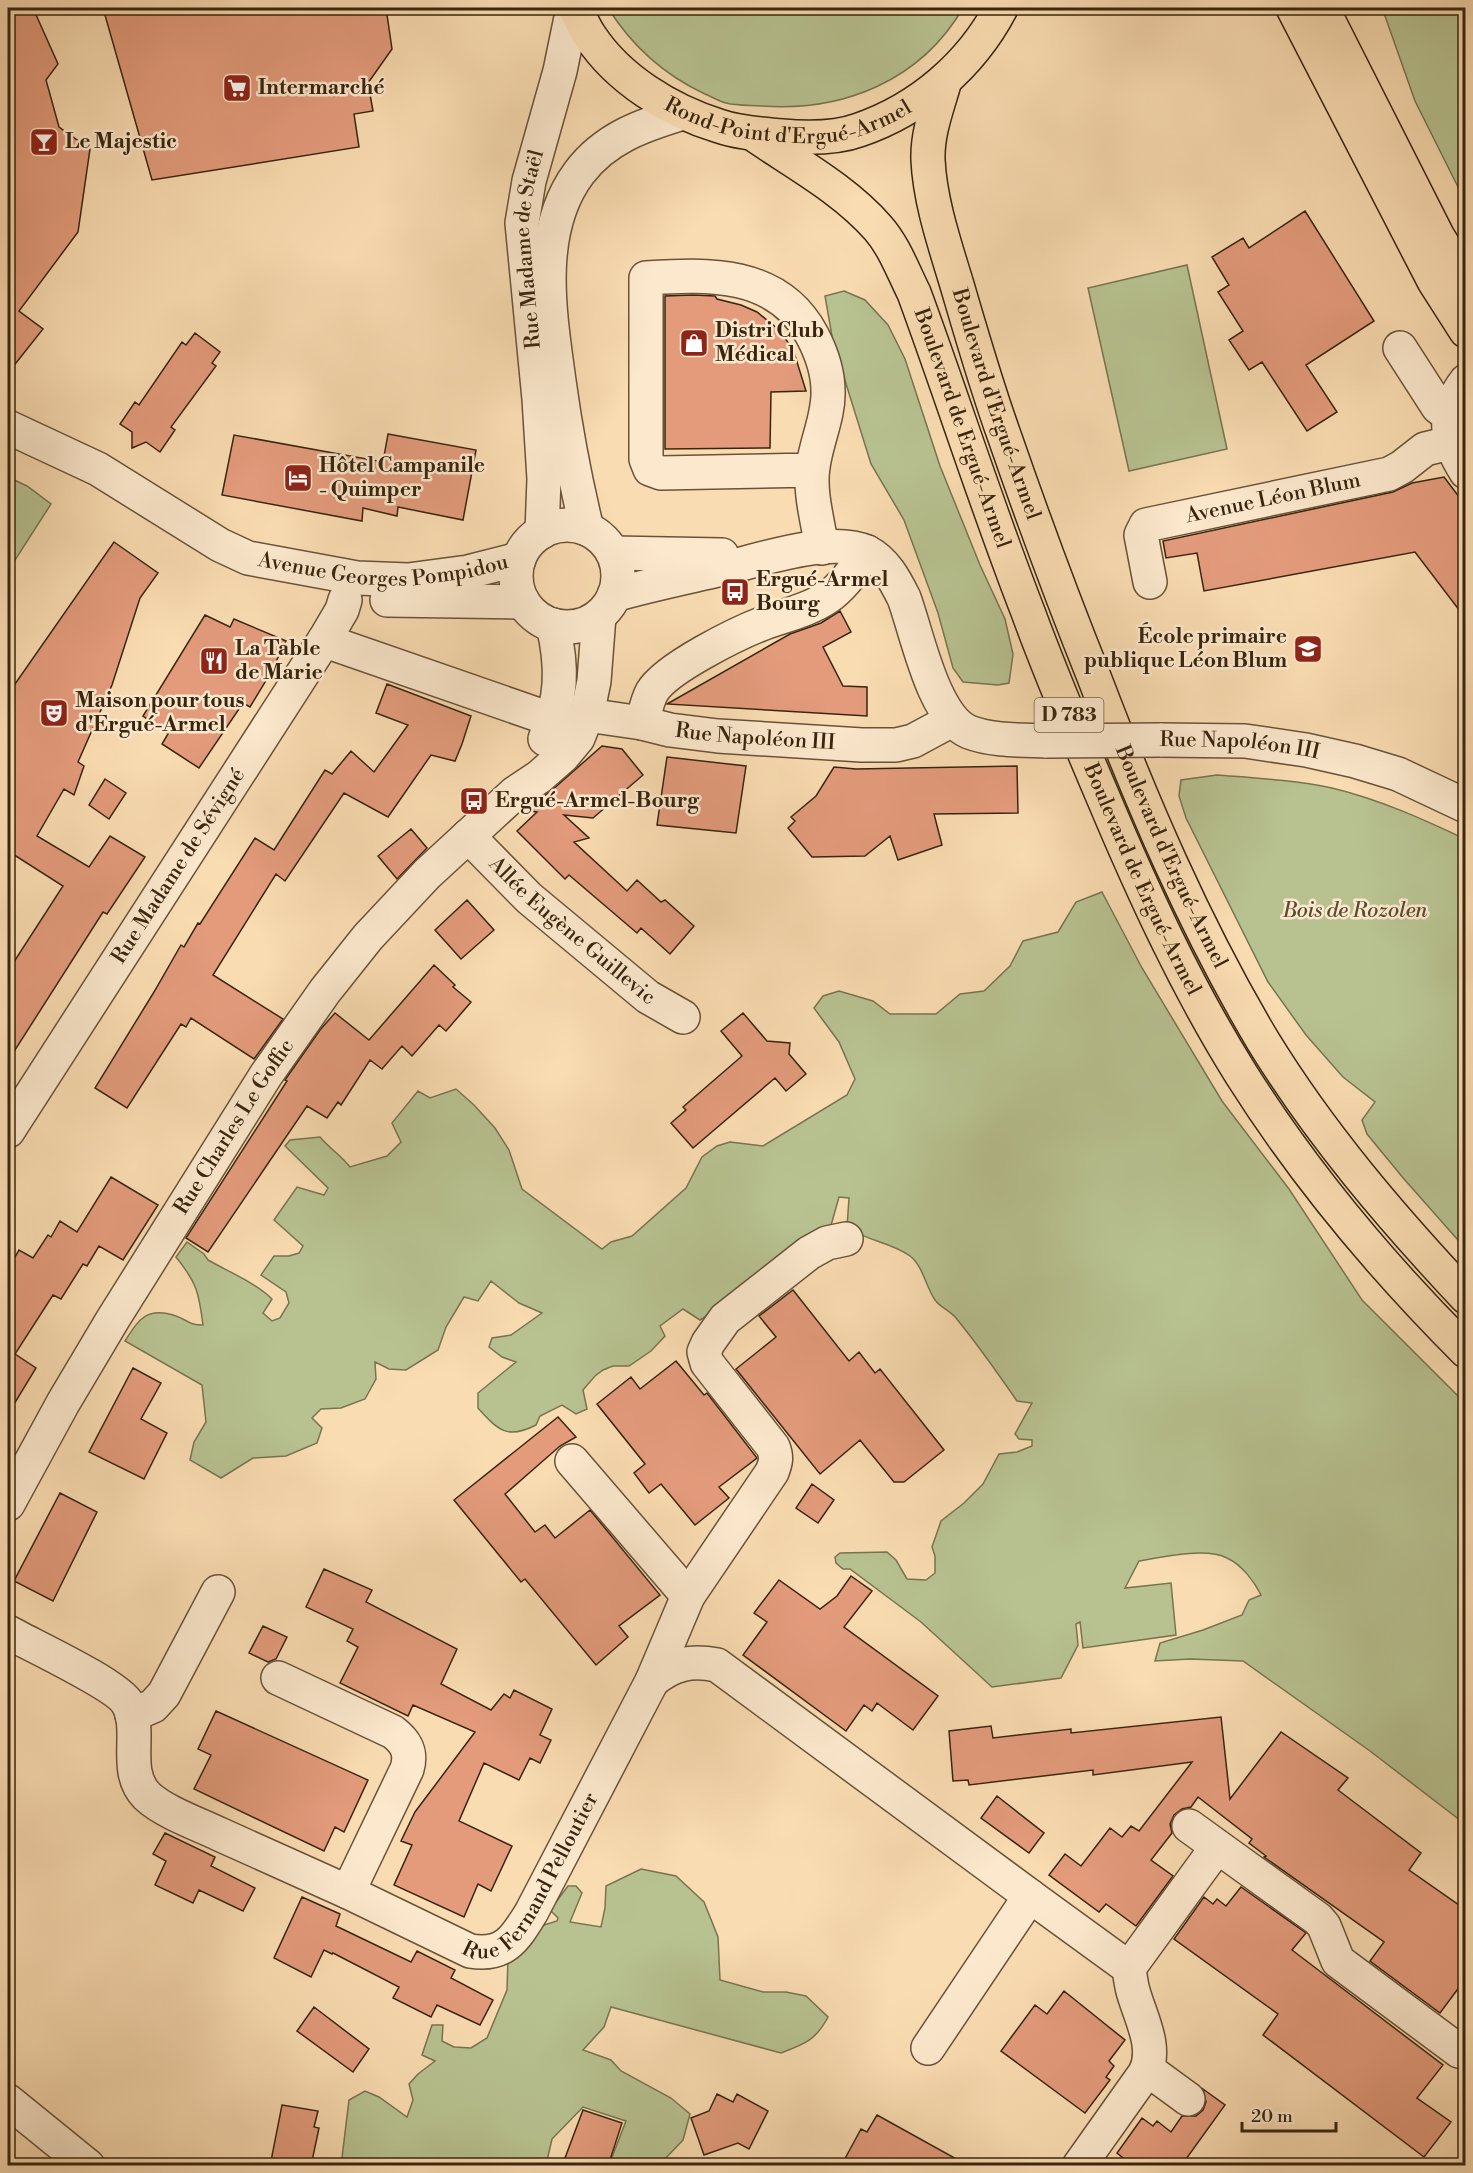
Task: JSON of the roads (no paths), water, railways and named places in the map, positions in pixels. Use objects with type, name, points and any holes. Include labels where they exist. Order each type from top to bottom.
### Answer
[{"type":"main road","name":"Rond-Point d'Ergué-Armel","points":[[574,8],[590,35],[609,60],[638,85],[683,113],[719,127],[753,134],[806,138],[857,131],[904,110],[945,80],[976,47],[1001,8]]},
{"type":"main road","points":[[1293,8],[1434,281],[1466,332]]},
{"type":"main road","points":[[1322,8],[1437,235],[1466,283]]},
{"type":"main road","name":"Boulevard d'Ergué-Armel","points":[[945,80],[928,142],[928,162],[931,185],[949,259],[987,387],[1033,519],[1165,854],[1216,958],[1265,1044],[1322,1128],[1413,1241],[1455,1286]]},
{"type":"main road","name":"Boulevard de Ergué-Armel","points":[[753,134],[837,190],[880,230],[897,258],[914,293],[1050,670],[1126,850],[1162,928],[1221,1040],[1263,1106],[1356,1231],[1414,1298],[1466,1351]]},
{"type":"street","name":"Rue Madame de Staël","points":[[542,532],[544,488],[540,419],[522,223],[529,181],[560,71],[574,8]]},
{"type":"street","name":"Rue Madame de Staël","points":[[587,529],[570,456],[552,326],[549,288],[553,233],[559,210],[567,193],[578,174],[591,159],[620,136],[647,124],[683,113]]},
{"type":"street","points":[[812,470],[661,473],[650,469],[646,459],[646,278],[684,276],[739,280],[772,294],[789,306],[808,328],[823,358],[829,392],[812,470],[814,500],[822,548]]},
{"type":"street","points":[[1400,348],[1442,410],[1466,472]]},
{"type":"street","points":[[1450,427],[1457,393],[1466,381]]},
{"type":"street","name":"Avenue Georges Pompidou","points":[[8,427],[98,469],[220,545],[248,558],[285,583],[313,593],[378,580],[430,578],[468,572],[519,559]]},
{"type":"street","name":"Avenue Léon Blum","points":[[1150,582],[1141,535],[1146,525],[1389,474],[1402,467],[1450,427]]},
{"type":"street","points":[[607,606],[618,581],[617,567],[613,553],[602,539],[587,529],[572,525],[557,526],[542,532],[531,540],[519,559],[516,576],[517,588],[523,602],[540,620],[553,625],[569,627],[585,624],[607,606],[658,582],[772,556],[822,548],[841,546],[867,552],[881,562],[896,581],[914,625],[941,705],[952,720]]},
{"type":"street","points":[[642,723],[652,692],[660,683],[723,642],[828,597],[845,581],[867,552]]},
{"type":"street","points":[[613,553],[772,556]]},
{"type":"street","name":"Avenue Georges Pompidou","points":[[341,587],[523,602]]},
{"type":"street","name":"Rue Madame de Sévigné","points":[[8,1131],[326,639],[337,620],[341,587]]},
{"type":"street","name":"Rue Charles Le Goffic","points":[[8,1504],[87,1361],[288,1042],[325,991],[368,937],[420,882],[515,793],[539,777],[563,756],[578,738],[587,715],[607,606]]},
{"type":"street","name":"Rue Charles Le Goffic","points":[[515,793],[538,755],[553,720],[560,683],[558,647],[553,625]]},
{"type":"street","points":[[326,639],[337,645],[553,720]]},
{"type":"street","name":"Rue Napoléon III","points":[[587,715],[718,736],[862,745],[896,745],[913,741],[928,735],[952,720],[959,727],[971,733],[1002,738],[1047,741],[1245,741],[1355,761],[1398,774],[1466,806]]},
{"type":"street","name":"Allée Eugène Guillevic","points":[[468,836],[529,898],[648,997],[683,1017]]},
{"type":"street","name":"Rue Fernand Pelloutier","points":[[132,1715],[136,1774],[141,1790],[149,1798],[205,1828],[348,1892],[470,1951],[493,1952],[504,1947],[520,1931],[531,1913],[652,1681],[688,1596],[772,1472],[776,1456],[773,1447],[707,1364],[704,1352],[708,1343],[726,1319],[809,1253],[827,1243],[846,1239]]},
{"type":"street","points":[[572,1461],[688,1596]]},
{"type":"street","points":[[8,1632],[103,1683],[125,1700],[132,1715],[153,1706],[164,1694],[218,1592]]},
{"type":"street","name":"Rue Fernand Pelloutier","points":[[652,1681],[675,1665],[687,1662],[717,1665],[1129,1968]]},
{"type":"street","points":[[278,1678],[393,1732],[402,1738],[409,1750],[410,1760],[407,1769],[348,1892]]},
{"type":"street","points":[[1189,1826],[1318,1918],[1324,1926],[1338,1961],[1459,2051]]},
{"type":"street","points":[[1079,2166],[1136,2088],[1147,2069],[1148,2038],[1133,1990],[1129,1968],[1217,1847]]},
{"type":"street","points":[[928,2048],[1030,1896]]},
{"type":"street","points":[[1147,2069],[1188,2099]]},
{"type":"street","points":[[8,2101],[87,2166]]},
{"type":"place","name":"Intermarché","points":[[237,88]]},
{"type":"place","name":"Le Majestic","points":[[44,142]]},
{"type":"place","name":"Distri Club Médical","points":[[694,343]]},
{"type":"place","name":"Hôtel Campanile - Quimper","points":[[298,478]]},
{"type":"place","name":"Ergué-Armel Bourg","points":[[735,592]]},
{"type":"place","name":"École primaire publique Léon Blum","points":[[1308,649]]},
{"type":"place","name":"La Table de Marie","points":[[214,661]]},
{"type":"place","name":"Maison pour tous d'Ergué-Armel","points":[[54,713]]},
{"type":"place","name":"Ergué-Armel-Bourg","points":[[474,801]]},
{"type":"park label","name":"Bois de Rozolen","points":[[1355,911]]}]
